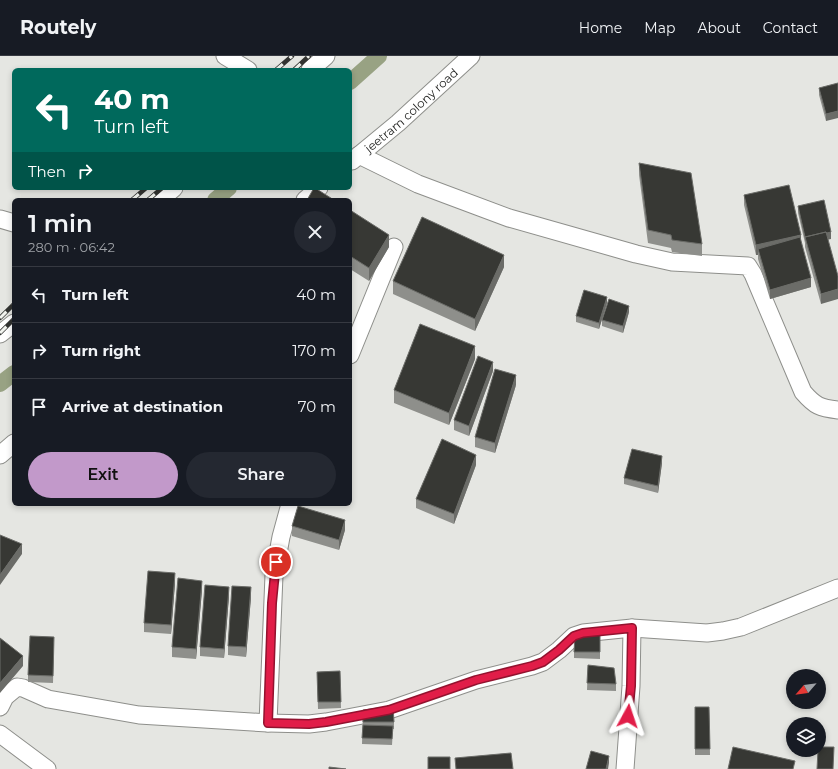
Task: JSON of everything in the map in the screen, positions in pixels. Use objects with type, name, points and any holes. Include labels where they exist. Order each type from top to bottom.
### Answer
[{"type":"street","points":[[225,56],[245,68]]},
{"type":"street","points":[[312,68],[326,56]]},
{"type":"street","name":"jeetram colony road","points":[[354,159],[398,123],[471,56]]},
{"type":"street","points":[[354,159],[509,218],[628,252],[672,262],[748,266],[753,274],[803,392],[812,403],[823,409],[838,410]]},
{"type":"street","points":[[162,198],[172,190]]},
{"type":"street","points":[[307,198],[317,190]]},
{"type":"street","points":[[0,219],[12,223]]},
{"type":"street","points":[[352,342],[355,323],[394,247]]},
{"type":"street","points":[[0,334],[12,325]]},
{"type":"street","points":[[0,455],[12,445]]},
{"type":"street","points":[[268,723],[274,575],[281,537],[289,506]]},
{"type":"street","points":[[0,707],[5,697],[17,687],[23,688],[48,699],[139,715],[268,723],[309,724],[326,722],[389,710],[476,680],[532,666],[543,662],[574,636],[583,633],[632,628],[706,633],[723,631],[740,627],[838,588]]},
{"type":"street","points":[[625,769],[631,686],[632,628]]},
{"type":"street","points":[[0,734],[47,769]]},
{"type":"building","points":[[838,83],[838,111],[826,114],[819,88]]},
{"type":"building","points":[[639,163],[691,173],[702,244],[672,240],[671,235],[648,230]]},
{"type":"building","points":[[789,185],[801,235],[756,245],[744,195]]},
{"type":"building","points":[[313,190],[318,190],[331,198],[308,198]]},
{"type":"building","points":[[824,200],[831,232],[805,237],[798,206]]},
{"type":"building","points":[[352,211],[389,235],[369,268],[352,257]]},
{"type":"building","points":[[422,217],[504,255],[475,319],[393,281]]},
{"type":"building","points":[[826,232],[838,276],[838,289],[821,294],[805,237]]},
{"type":"building","points":[[800,237],[811,278],[770,290],[758,249]]},
{"type":"building","points":[[584,290],[607,297],[599,323],[576,316]]},
{"type":"building","points":[[609,299],[629,306],[623,326],[602,320]]},
{"type":"building","points":[[420,324],[475,346],[449,413],[394,390]]},
{"type":"building","points":[[478,356],[493,362],[469,426],[454,420]]},
{"type":"building","points":[[495,369],[516,375],[495,443],[475,437]]},
{"type":"building","points":[[442,439],[476,455],[454,514],[416,499]]},
{"type":"building","points":[[632,449],[662,456],[658,486],[624,478]]},
{"type":"building","points":[[298,506],[345,520],[339,540],[292,526]]},
{"type":"building","points":[[0,535],[22,544],[0,575]]},
{"type":"building","points":[[148,571],[175,573],[171,625],[144,623]]},
{"type":"building","points":[[178,578],[202,581],[196,649],[172,647]]},
{"type":"building","points":[[205,585],[229,587],[224,649],[200,647]]},
{"type":"building","points":[[232,586],[251,587],[246,647],[228,646]]},
{"type":"building","points":[[600,628],[600,652],[574,652],[575,634]]},
{"type":"building","points":[[30,636],[54,637],[53,676],[28,675]]},
{"type":"building","points":[[0,638],[23,656],[0,683]]},
{"type":"building","points":[[588,665],[614,668],[616,684],[587,683]]},
{"type":"building","points":[[340,671],[341,702],[318,702],[317,672]]},
{"type":"building","points":[[393,706],[394,722],[363,722],[363,710]]},
{"type":"building","points":[[695,707],[709,707],[710,749],[695,749]]},
{"type":"building","points":[[363,725],[393,726],[392,739],[362,738]]},
{"type":"building","points":[[733,747],[795,761],[793,769],[728,769]]},
{"type":"building","points":[[826,747],[834,747],[833,769],[817,769],[818,757],[826,757]]},
{"type":"building","points":[[591,751],[609,756],[606,769],[586,769]]},
{"type":"building","points":[[511,753],[513,769],[456,769],[455,758]]},
{"type":"building","points":[[428,757],[450,757],[450,769],[428,769]]},
{"type":"building","points":[[329,767],[346,769],[329,769]]},
{"type":"waterway","points":[[352,80],[379,56]]},
{"type":"waterway","points":[[217,198],[227,190]]},
{"type":"waterway","points":[[0,384],[12,375]]},
{"type":"railway","points":[[278,68],[292,56]]},
{"type":"railway","points":[[296,68],[309,56]]},
{"type":"railway","points":[[134,198],[144,190]]},
{"type":"railway","points":[[150,198],[160,190]]},
{"type":"railway","points":[[0,318],[12,306]]},
{"type":"railway","points":[[0,333],[12,321]]},
{"type":"route","points":[[276,562],[272,603],[268,723],[309,724],[389,710],[476,680],[543,662],[574,636],[583,633],[632,628],[631,686],[628,716]]}]
